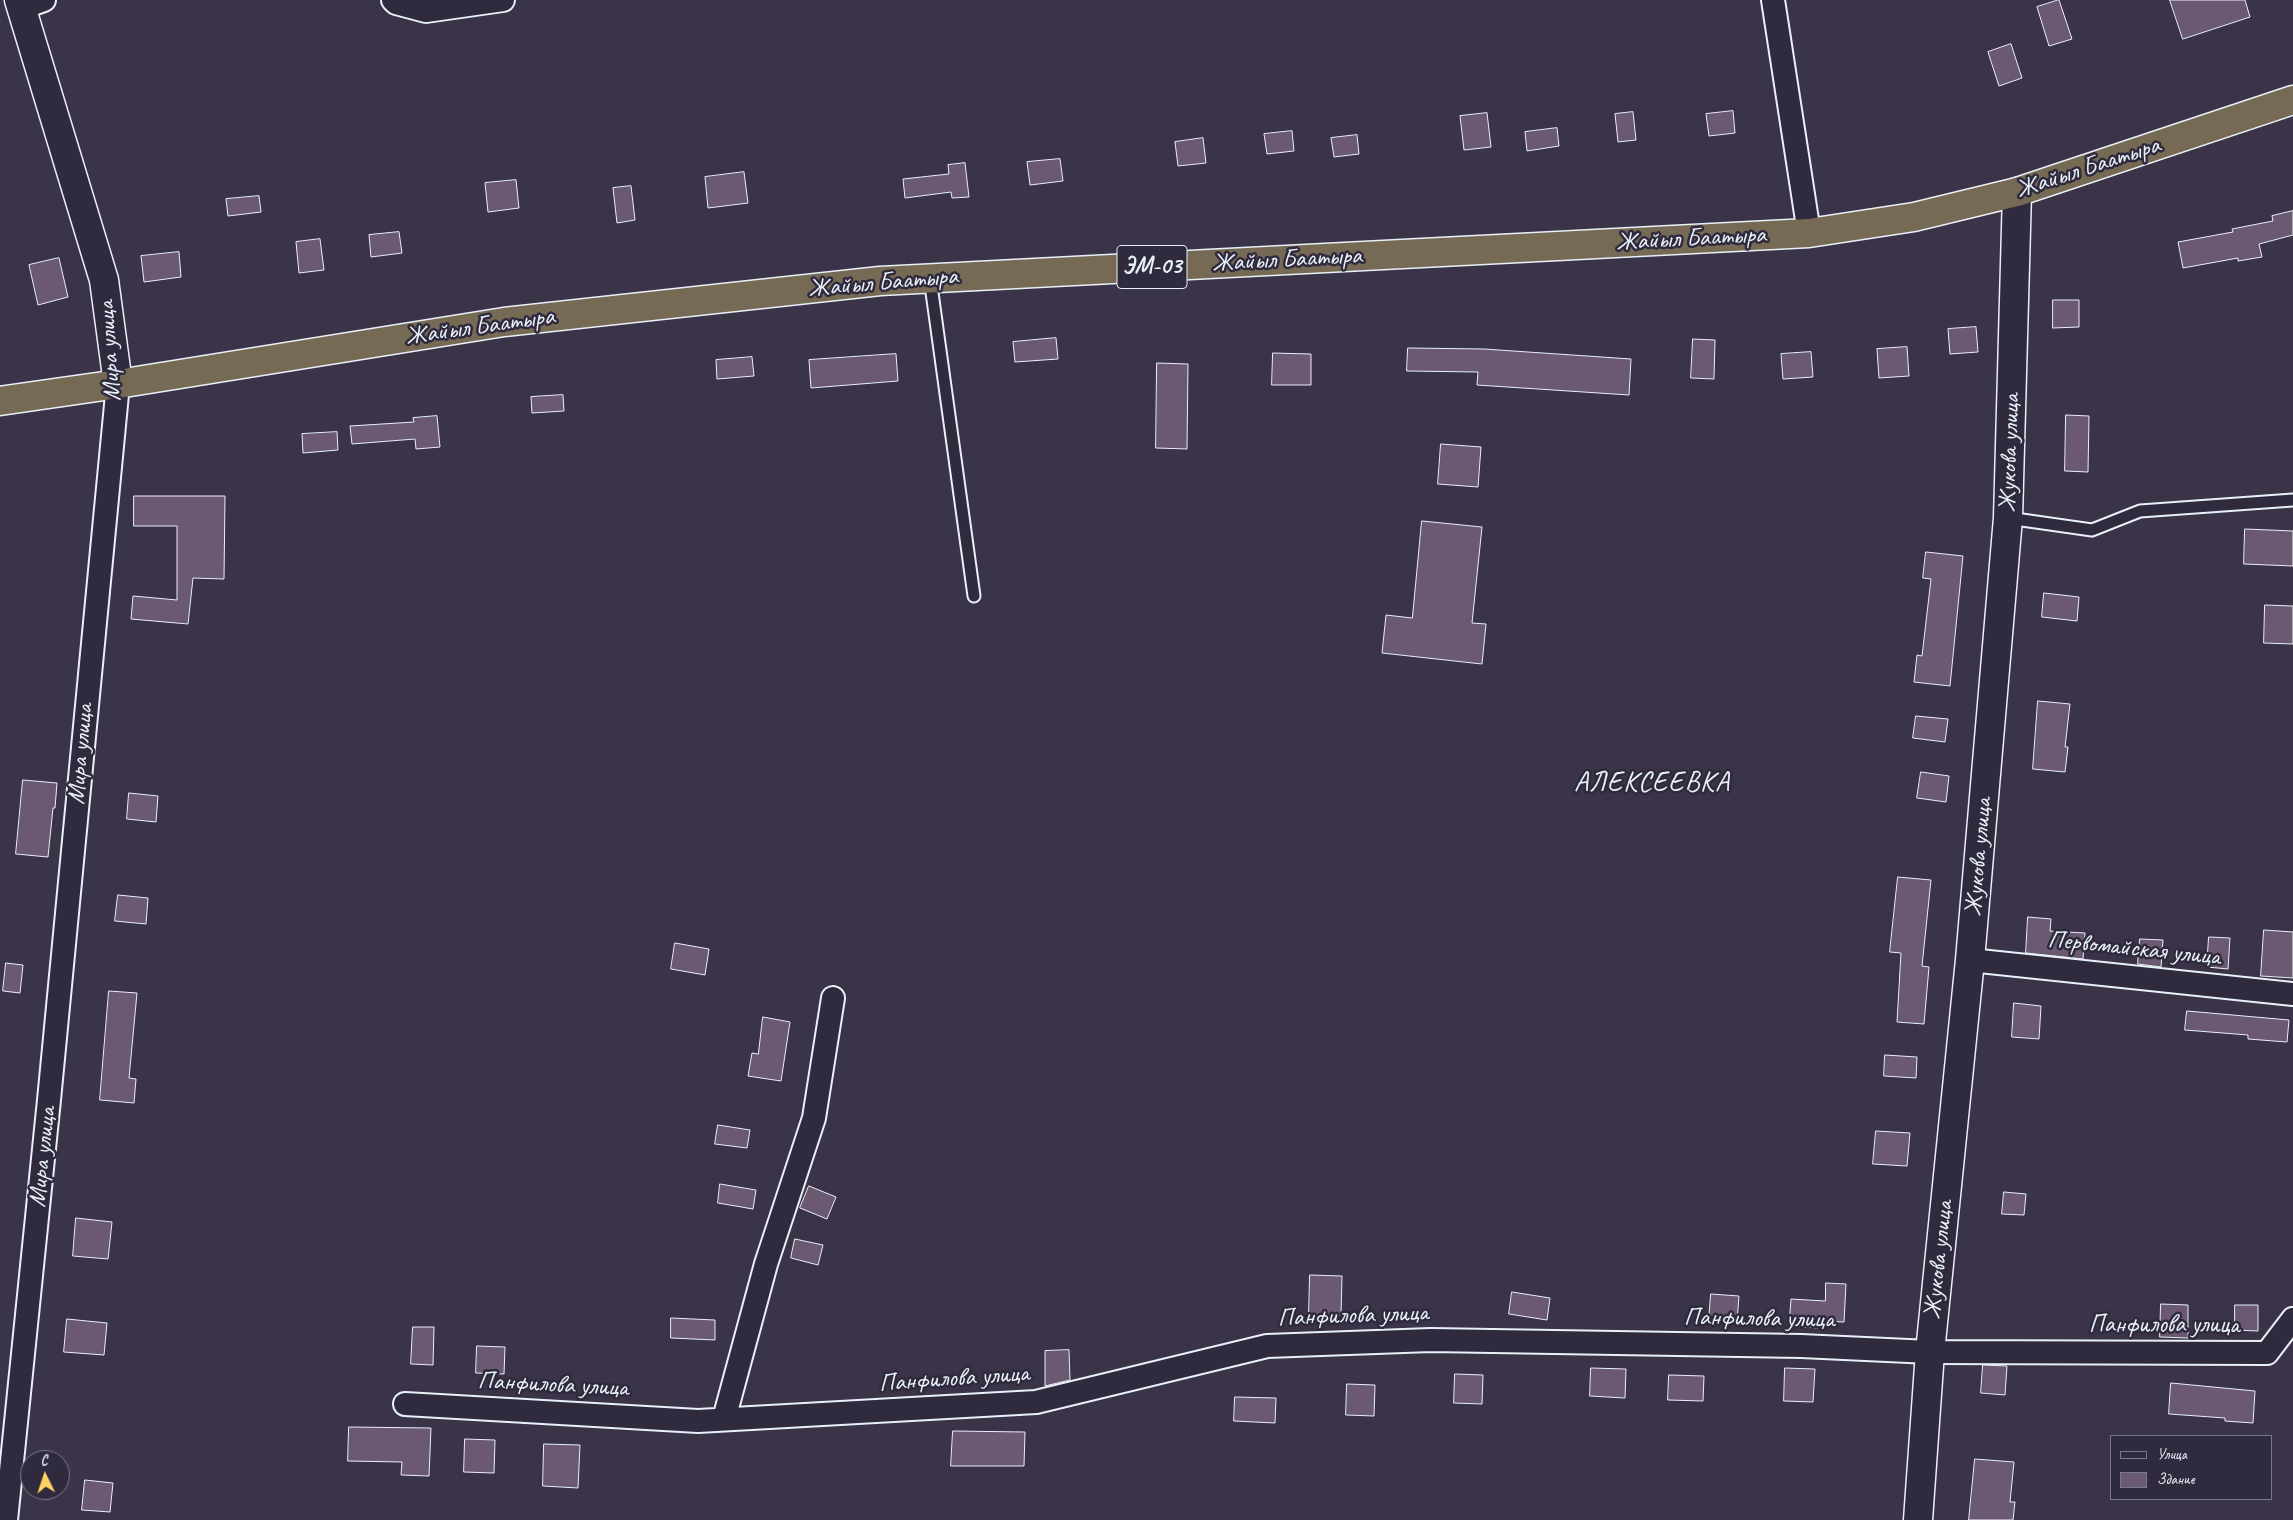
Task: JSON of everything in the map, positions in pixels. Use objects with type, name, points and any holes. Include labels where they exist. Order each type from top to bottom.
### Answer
[{"type":"highway","name":"Жайыл Баатыра","points":[[0,400],[118,384],[504,322],[880,281],[1809,233],[1914,216],[2017,192],[2293,100]]},
{"type":"street","points":[[393,0],[396,3],[426,11],[503,0]]},
{"type":"street","points":[[1773,0],[1809,233]]},
{"type":"street","name":"Мира улица","points":[[6,1520],[50,1100],[118,384],[104,280],[28,3]]},
{"type":"street","name":"Жукова улица","points":[[1918,1520],[1930,1352],[1970,960],[2008,518],[2017,192]]},
{"type":"street","name":"Первомайская улица","points":[[1970,960],[2293,994]]},
{"type":"street","points":[[724,1420],[766,1264],[814,1118],[834,998]]},
{"type":"street","name":"Панфилова улица","points":[[405,1404],[698,1421],[1036,1402],[1267,1346],[1432,1340],[1792,1346],[1930,1352],[2267,1353],[2293,1318]]},
{"type":"lane","points":[[930,278],[974,596]]},
{"type":"lane","points":[[2008,518],[2092,530],[2140,511],[2293,500]]},
{"type":"building","points":[[2059,0],[2072,39],[2049,46],[2037,7]]},
{"type":"building","points":[[2170,0],[2245,0],[2250,17],[2183,39]]},
{"type":"building","points":[[2011,44],[2022,78],[1999,86],[1988,52]]},
{"type":"building","points":[[1733,111],[1735,133],[1709,136],[1706,114]]},
{"type":"building","points":[[1633,112],[1636,140],[1618,142],[1615,114]]},
{"type":"building","points":[[1487,113],[1491,147],[1464,150],[1460,116]]},
{"type":"building","points":[[1557,128],[1559,146],[1527,151],[1525,132]]},
{"type":"building","points":[[1292,131],[1294,151],[1267,154],[1264,134]]},
{"type":"building","points":[[1357,135],[1359,154],[1334,157],[1331,138]]},
{"type":"building","points":[[1203,138],[1206,163],[1178,166],[1175,142]]},
{"type":"building","points":[[1060,159],[1063,181],[1030,185],[1027,162]]},
{"type":"building","points":[[965,163],[969,197],[952,198],[951,192],[905,198],[903,179],[949,174],[948,165]]},
{"type":"building","points":[[744,172],[748,203],[708,208],[705,177]]},
{"type":"building","points":[[516,180],[519,208],[488,212],[485,183]]},
{"type":"building","points":[[631,186],[635,220],[617,223],[613,188]]},
{"type":"building","points":[[259,196],[261,212],[228,216],[226,199]]},
{"type":"building","points":[[2293,211],[2293,235],[2259,244],[2262,257],[2238,261],[2238,258],[2183,268],[2178,242],[2233,232],[2232,229],[2273,221],[2272,216]]},
{"type":"building","points":[[399,232],[402,253],[371,257],[369,235]]},
{"type":"building","points":[[320,239],[324,270],[299,273],[296,242]]},
{"type":"building","points":[[179,252],[181,277],[144,282],[141,256]]},
{"type":"building","points":[[59,258],[68,297],[38,305],[29,265]]},
{"type":"building","points":[[2053,300],[2079,300],[2079,327],[2053,328]]},
{"type":"building","points":[[1976,327],[1978,352],[1950,354],[1948,329]]},
{"type":"building","points":[[1056,338],[1058,359],[1015,362],[1013,342]]},
{"type":"building","points":[[1693,339],[1715,340],[1714,379],[1691,378]]},
{"type":"building","points":[[1907,347],[1909,376],[1879,378],[1877,349]]},
{"type":"building","points":[[1408,348],[1484,349],[1631,359],[1629,395],[1477,385],[1478,372],[1407,371]]},
{"type":"building","points":[[1811,352],[1813,377],[1783,379],[1781,354]]},
{"type":"building","points":[[1273,353],[1311,354],[1311,385],[1272,385]]},
{"type":"building","points":[[896,354],[898,381],[811,388],[809,360]]},
{"type":"building","points":[[752,357],[754,376],[717,379],[716,360]]},
{"type":"building","points":[[1157,363],[1188,364],[1187,449],[1156,448]]},
{"type":"building","points":[[563,395],[564,411],[532,413],[531,397]]},
{"type":"building","points":[[2066,415],[2089,416],[2088,472],[2065,471]]},
{"type":"building","points":[[437,416],[440,447],[416,449],[415,439],[352,444],[350,426],[414,422],[413,418]]},
{"type":"building","points":[[337,432],[338,450],[303,453],[302,434]]},
{"type":"building","points":[[1441,444],[1481,447],[1478,487],[1438,484]]},
{"type":"building","points":[[134,496],[225,496],[224,579],[193,578],[188,624],[131,619],[133,596],[177,600],[177,526],[134,526]]},
{"type":"building","points":[[1422,521],[1482,527],[1472,623],[1486,624],[1482,664],[1382,653],[1386,615],[1412,618]]},
{"type":"building","points":[[2245,529],[2293,531],[2293,566],[2244,564]]},
{"type":"building","points":[[1926,552],[1963,556],[1950,686],[1914,682],[1917,655],[1922,656],[1931,579],[1923,578]]},
{"type":"building","points":[[2044,593],[2079,597],[2077,621],[2042,617]]},
{"type":"building","points":[[2265,605],[2293,606],[2293,644],[2264,643]]},
{"type":"building","points":[[2038,701],[2070,704],[2065,747],[2068,747],[2065,772],[2033,769]]},
{"type":"building","points":[[1916,716],[1948,719],[1945,742],[1913,738]]},
{"type":"building","points":[[1921,772],[1949,776],[1946,802],[1917,798]]},
{"type":"building","points":[[23,780],[57,783],[48,857],[16,854]]},
{"type":"building","points":[[129,793],[158,796],[156,822],[127,819]]},
{"type":"building","points":[[1898,877],[1931,880],[1922,966],[1929,967],[1924,1024],[1897,1022],[1901,953],[1890,952]]},
{"type":"building","points":[[118,895],[148,898],[146,924],[115,921]]},
{"type":"building","points":[[2028,917],[2051,919],[2050,931],[2085,933],[2083,959],[2026,953]]},
{"type":"building","points":[[2264,930],[2293,932],[2293,978],[2261,976]]},
{"type":"building","points":[[2209,937],[2230,938],[2228,969],[2207,967]]},
{"type":"building","points":[[2140,939],[2163,940],[2161,967],[2138,964]]},
{"type":"building","points":[[675,943],[709,949],[705,975],[671,969]]},
{"type":"building","points":[[6,963],[23,965],[20,993],[3,991]]},
{"type":"building","points":[[109,991],[137,993],[129,1078],[136,1079],[134,1103],[100,1100]]},
{"type":"building","points":[[2014,1003],[2041,1006],[2039,1039],[2012,1037]]},
{"type":"building","points":[[2187,1011],[2289,1020],[2287,1042],[2248,1039],[2248,1035],[2185,1030]]},
{"type":"building","points":[[763,1017],[790,1022],[781,1081],[748,1076],[752,1053],[758,1054]]},
{"type":"building","points":[[1885,1055],[1917,1057],[1916,1078],[1884,1076]]},
{"type":"building","points":[[718,1125],[750,1130],[747,1148],[715,1144]]},
{"type":"building","points":[[1876,1131],[1910,1133],[1907,1166],[1873,1164]]},
{"type":"building","points":[[720,1184],[756,1190],[753,1209],[718,1203]]},
{"type":"building","points":[[809,1186],[836,1197],[827,1219],[800,1208]]},
{"type":"building","points":[[2004,1192],[2026,1194],[2024,1215],[2002,1214]]},
{"type":"building","points":[[76,1218],[112,1222],[108,1259],[73,1256]]},
{"type":"building","points":[[795,1239],[823,1245],[818,1265],[791,1258]]},
{"type":"building","points":[[1310,1275],[1342,1276],[1341,1315],[1309,1314]]},
{"type":"building","points":[[1826,1283],[1846,1284],[1844,1322],[1818,1321],[1818,1328],[1789,1326],[1791,1299],[1825,1301]]},
{"type":"building","points":[[1512,1292],[1550,1298],[1547,1320],[1509,1314]]},
{"type":"building","points":[[1711,1294],[1739,1296],[1737,1322],[1709,1320]]},
{"type":"building","points":[[2161,1304],[2188,1305],[2188,1338],[2160,1337]]},
{"type":"building","points":[[2235,1305],[2258,1305],[2258,1331],[2235,1330]]},
{"type":"building","points":[[671,1318],[715,1320],[715,1340],[671,1338]]},
{"type":"building","points":[[67,1319],[107,1323],[104,1355],[64,1352]]},
{"type":"building","points":[[413,1327],[434,1327],[433,1365],[411,1364]]},
{"type":"building","points":[[477,1346],[505,1347],[504,1374],[476,1373]]},
{"type":"building","points":[[1069,1350],[1070,1380],[1045,1386],[1045,1351]]},
{"type":"building","points":[[1983,1365],[2007,1366],[2005,1395],[1981,1393]]},
{"type":"building","points":[[1591,1368],[1626,1369],[1625,1398],[1590,1396]]},
{"type":"building","points":[[1785,1368],[1815,1369],[1813,1402],[1784,1401]]},
{"type":"building","points":[[1455,1374],[1483,1375],[1482,1404],[1454,1403]]},
{"type":"building","points":[[1669,1375],[1704,1376],[1703,1401],[1668,1400]]},
{"type":"building","points":[[2171,1383],[2255,1391],[2253,1423],[2225,1421],[2225,1418],[2169,1414]]},
{"type":"building","points":[[1347,1384],[1375,1385],[1374,1416],[1346,1415]]},
{"type":"building","points":[[1235,1397],[1276,1398],[1275,1423],[1234,1421]]},
{"type":"building","points":[[349,1427],[431,1428],[429,1476],[401,1475],[402,1462],[348,1461]]},
{"type":"building","points":[[953,1431],[1025,1432],[1024,1466],[951,1466]]},
{"type":"building","points":[[465,1439],[495,1440],[494,1473],[464,1472]]},
{"type":"building","points":[[544,1444],[580,1445],[578,1488],[543,1486]]},
{"type":"building","points":[[1975,1459],[2014,1462],[2010,1502],[2015,1502],[2013,1520],[1969,1520]]},
{"type":"building","points":[[85,1480],[113,1483],[110,1512],[82,1510]]},
{"type":"district","name":"АЛЕКСЕЕВКА","points":[[1652,784]]}]
